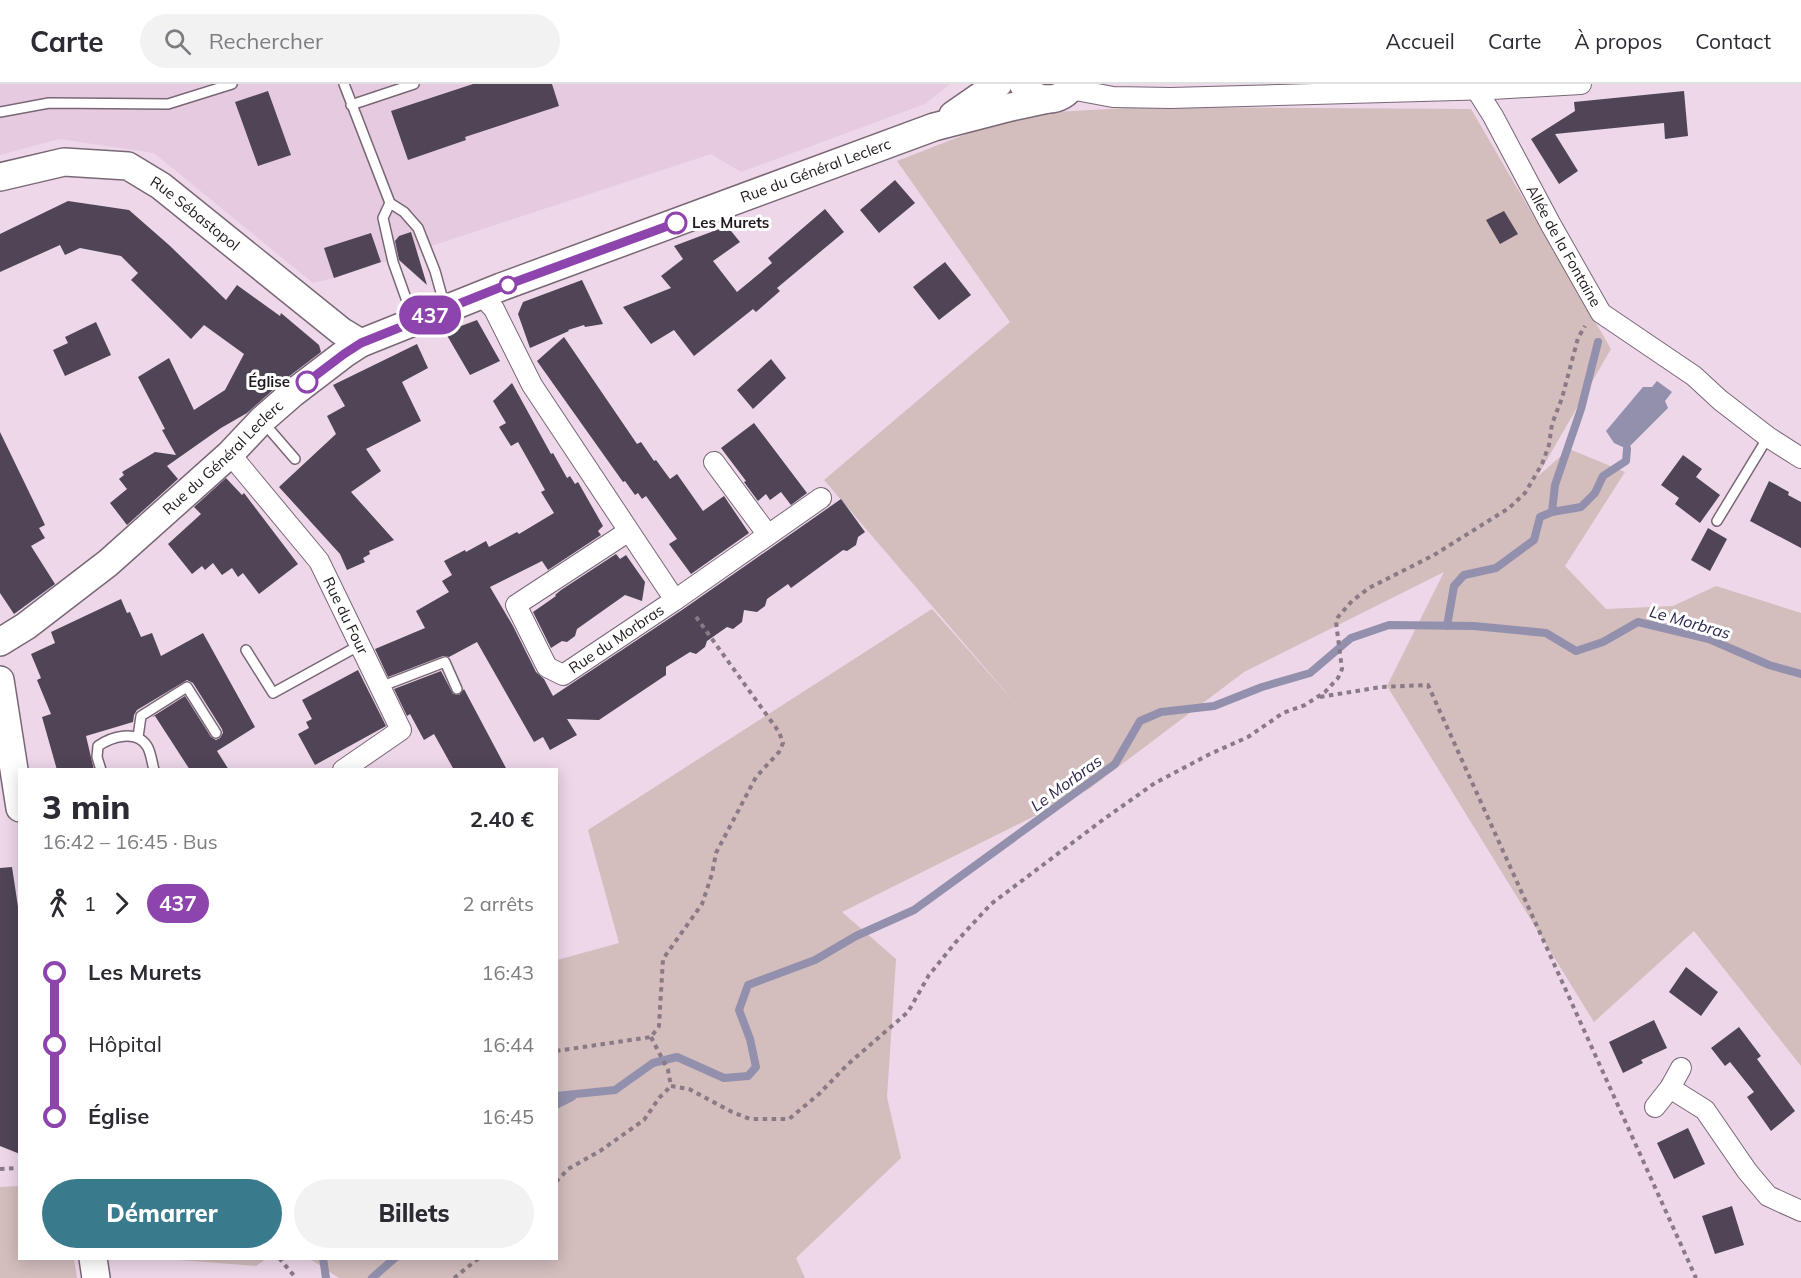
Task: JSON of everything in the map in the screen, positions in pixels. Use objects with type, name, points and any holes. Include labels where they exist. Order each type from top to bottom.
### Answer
[{"type":"main road","name":"Rue du Général Leclerc","points":[[934,128],[998,84]]},
{"type":"main road","points":[[1023,84],[1039,98],[1064,91]]},
{"type":"main road","name":"Rue du Général Leclerc","points":[[0,642],[26,626],[108,563],[230,454],[262,420],[293,393],[361,343],[482,295],[934,128],[1064,91]]},
{"type":"main road","name":"Rue Sébastopol","points":[[0,177],[64,162],[128,166],[161,186],[341,331],[361,343]]},
{"type":"main road","points":[[0,680],[18,795]]},
{"type":"main road","points":[[93,1260],[96,1278]]},
{"type":"street","points":[[1064,91],[1113,97],[1159,98],[1285,89],[1581,84]]},
{"type":"street","name":"Allée de la Fontaine","points":[[1466,87],[1493,116],[1551,225],[1602,313],[1694,376],[1720,400],[1768,437],[1801,458]]},
{"type":"street","name":"Rue du Morbras","points":[[482,295],[494,309],[532,385],[629,531],[678,598]]},
{"type":"street","name":"Rue du Four","points":[[230,454],[319,561],[401,730],[346,768]]},
{"type":"street","points":[[714,462],[768,535]]},
{"type":"street","name":"Rue du Morbras","points":[[629,531],[516,605],[547,667],[563,675],[821,498]]},
{"type":"street","points":[[1655,1107],[1670,1088],[1681,1068]]},
{"type":"street","points":[[1670,1088],[1705,1110],[1747,1171],[1768,1196],[1801,1211]]},
{"type":"lane","points":[[0,112],[49,103],[168,104],[232,84]]},
{"type":"lane","points":[[344,84],[390,203],[404,212],[418,228],[435,271],[445,309]]},
{"type":"lane","points":[[351,105],[414,84]]},
{"type":"lane","points":[[390,203],[383,218],[393,262],[414,322]]},
{"type":"lane","points":[[262,420],[295,459]]},
{"type":"lane","points":[[1718,521],[1768,437]]},
{"type":"lane","points":[[246,650],[273,693],[360,645]]},
{"type":"lane","points":[[380,687],[445,662],[457,689]]},
{"type":"lane","points":[[138,737],[141,716],[187,687],[216,733]]},
{"type":"lane","points":[[100,768],[98,746],[106,741],[128,735],[138,737],[147,746],[153,768]]},
{"type":"path","points":[[671,1086],[689,1089],[750,1119],[789,1119],[908,1012],[929,975],[991,904],[1155,783],[1248,737],[1283,713],[1305,705],[1325,692],[1338,678],[1342,669],[1336,622],[1352,601],[1369,588],[1434,555],[1509,508],[1525,493],[1542,464],[1549,445],[1552,423],[1562,398],[1578,338],[1587,322],[1602,313]]},
{"type":"path","points":[[558,1051],[651,1037],[659,1026],[663,959],[702,904],[716,853],[756,777],[779,752],[783,743],[779,732],[768,716],[678,598]]},
{"type":"path","points":[[1316,698],[1381,687],[1428,685],[1696,1278]]},
{"type":"path","points":[[651,1037],[668,1070],[671,1086]]},
{"type":"path","points":[[558,1180],[568,1169],[600,1151],[644,1120],[659,1098],[671,1086]]},
{"type":"path","points":[[0,1169],[18,1168]]},
{"type":"path","points":[[281,1260],[296,1278]]},
{"type":"path","points":[[454,1278],[476,1260]]},
{"type":"shaded area","points":[[0,84],[950,84],[925,104],[741,172],[711,154],[313,283],[154,153],[59,139],[0,155]]},
{"type":"shaded area","points":[[1147,107],[1471,109],[1611,349],[1537,477],[1569,449],[1625,472],[1565,566],[1606,609],[1673,606],[1716,586],[1801,613],[1801,1066],[1694,931],[1594,1022],[1387,686],[1444,572],[1244,672],[1089,789],[842,912],[896,959],[887,1097],[901,1158],[796,1258],[805,1278],[339,1278],[312,1260],[558,1260],[558,960],[619,943],[588,830],[932,609],[1023,712],[824,480],[1010,322],[897,161],[1018,114]]},
{"type":"shaded area","points":[[18,1186],[18,1260],[74,1260],[77,1278],[0,1278],[0,1187]]},
{"type":"shaded area","points":[[180,1260],[265,1260],[256,1266]]},
{"type":"water","points":[[1657,381],[1672,392],[1665,401],[1668,408],[1627,449],[1614,443],[1606,431],[1643,387],[1652,387]]},
{"type":"building","points":[[473,84],[552,84],[559,106],[465,137],[466,140],[408,160],[391,111]]},
{"type":"building","points":[[268,91],[291,155],[258,166],[235,102]]},
{"type":"building","points":[[1684,91],[1688,136],[1665,139],[1664,123],[1555,134],[1578,171],[1559,184],[1531,139],[1575,111],[1574,102]]},
{"type":"building","points":[[895,180],[915,203],[879,233],[860,210]]},
{"type":"building","points":[[68,201],[129,210],[226,300],[237,285],[280,316],[281,313],[319,345],[321,352],[247,413],[221,428],[167,466],[178,479],[127,525],[110,503],[127,489],[119,479],[124,475],[122,472],[155,452],[176,455],[138,377],[169,358],[194,410],[225,390],[244,354],[204,325],[191,339],[131,280],[138,273],[121,256],[80,248],[65,255],[60,245],[0,272],[0,234]]},
{"type":"building","points":[[825,209],[844,232],[777,288],[780,291],[756,312],[753,309],[694,356],[674,330],[651,344],[623,307],[671,288],[661,276],[683,259],[674,246],[727,226],[740,242],[713,261],[737,292],[772,263],[768,258]]},
{"type":"building","points":[[1504,211],[1518,234],[1500,244],[1486,220]]},
{"type":"building","points":[[411,232],[427,285],[399,260],[395,241],[399,236]]},
{"type":"building","points":[[371,233],[381,262],[334,278],[324,248]]},
{"type":"building","points":[[945,262],[971,295],[939,320],[913,287]]},
{"type":"building","points":[[582,280],[603,324],[585,327],[584,325],[568,330],[530,348],[518,314],[523,302]]},
{"type":"building","points":[[477,320],[500,361],[470,375],[445,332]]},
{"type":"building","points":[[96,322],[111,355],[65,376],[53,350],[68,343],[65,337]]},
{"type":"building","points":[[564,337],[637,444],[641,442],[670,479],[677,474],[703,511],[724,496],[749,533],[691,574],[669,544],[677,539],[646,496],[642,499],[638,493],[635,495],[625,481],[623,482],[537,361]]},
{"type":"building","points":[[417,344],[428,368],[402,382],[421,421],[366,449],[381,471],[351,492],[394,540],[369,551],[370,554],[363,558],[365,562],[347,570],[340,554],[279,487],[336,434],[327,416],[345,406],[333,385]]},
{"type":"building","points":[[771,359],[786,378],[753,409],[737,390]]},
{"type":"building","points":[[512,383],[551,454],[553,453],[567,478],[570,476],[575,484],[578,482],[603,526],[598,531],[601,535],[548,570],[542,561],[490,587],[536,672],[544,679],[553,696],[682,610],[841,499],[865,532],[858,537],[856,545],[847,551],[843,550],[791,588],[788,584],[767,599],[765,606],[757,612],[744,610],[742,622],[733,629],[727,627],[707,641],[705,647],[696,654],[690,652],[666,667],[666,675],[599,720],[567,719],[577,735],[550,750],[543,737],[534,742],[477,642],[449,657],[443,656],[388,677],[375,649],[425,628],[416,611],[449,592],[442,581],[452,575],[444,561],[486,541],[489,547],[517,532],[519,534],[554,513],[541,492],[545,490],[518,442],[511,446],[499,427],[506,423],[493,401]]},
{"type":"building","points":[[754,423],[807,493],[791,505],[781,492],[770,500],[766,494],[758,501],[721,448]]},
{"type":"building","points":[[0,432],[45,525],[39,528],[45,538],[31,546],[55,584],[14,614],[0,593]]},
{"type":"building","points":[[1683,455],[1702,469],[1696,477],[1720,495],[1700,523],[1675,504],[1679,498],[1661,485]]},
{"type":"building","points":[[226,478],[242,495],[244,493],[298,564],[259,594],[243,573],[238,577],[232,568],[222,575],[213,563],[205,570],[202,566],[192,574],[168,544],[201,514],[194,507]]},
{"type":"building","points":[[1769,481],[1801,502],[1801,548],[1750,521]]},
{"type":"building","points":[[1708,528],[1727,539],[1710,571],[1691,560]]},
{"type":"building","points":[[616,554],[620,559],[626,555],[645,582],[642,601],[625,595],[577,629],[575,636],[567,642],[562,641],[551,648],[533,612],[561,590]]},
{"type":"building","points":[[121,599],[127,613],[130,612],[141,637],[152,633],[161,656],[203,633],[255,727],[217,751],[228,768],[189,768],[155,716],[152,717],[185,696],[211,737],[216,740],[220,738],[223,733],[222,729],[193,683],[187,680],[137,710],[133,722],[86,736],[94,768],[56,768],[42,717],[51,714],[37,680],[41,678],[31,654],[55,643],[51,632]]},
{"type":"building","points":[[358,670],[386,726],[315,765],[298,734],[309,728],[306,722],[312,719],[302,700]]},
{"type":"building","points":[[441,671],[453,694],[459,695],[464,689],[506,768],[453,768],[434,734],[424,740],[410,714],[407,716],[394,689]]},
{"type":"building","points":[[12,867],[18,907],[18,1153],[0,1146],[0,868]]},
{"type":"building","points":[[1686,967],[1718,992],[1701,1016],[1669,992]]},
{"type":"building","points":[[1654,1020],[1667,1048],[1641,1060],[1643,1063],[1623,1073],[1609,1042]]},
{"type":"building","points":[[1739,1027],[1761,1056],[1757,1059],[1795,1111],[1771,1131],[1747,1097],[1754,1092],[1730,1062],[1725,1066],[1711,1048]]},
{"type":"building","points":[[1688,1128],[1705,1164],[1674,1179],[1657,1143]]},
{"type":"building","points":[[1732,1206],[1744,1245],[1715,1254],[1702,1216]]},
{"type":"waterway","points":[[1552,512],[1555,485],[1581,409],[1598,342]]},
{"type":"waterway","points":[[1447,626],[1454,586],[1464,575],[1496,568],[1534,540],[1540,517],[1552,512],[1581,507],[1595,493],[1603,476],[1626,461],[1627,449]]},
{"type":"waterway","name":"Le Morbras","points":[[558,1096],[615,1090],[653,1063],[677,1057],[724,1078],[748,1076],[756,1067],[750,1039],[739,1010],[748,985],[815,960],[856,936],[914,910],[1115,764],[1140,721],[1161,712],[1214,706],[1262,687],[1310,673],[1351,638],[1389,625],[1474,626],[1546,633],[1576,651],[1603,642],[1638,622],[1709,639],[1769,665],[1801,674]]},
{"type":"waterway","name":"Le Morbras","points":[[558,1104],[572,1097]]},
{"type":"waterway","name":"Le Morbras","points":[[323,1260],[326,1278]]},
{"type":"waterway","name":"Le Morbras","points":[[372,1278],[393,1260]]},
{"type":"bus line","name":"437","points":[[307,382],[361,343],[501,287],[676,223]]},
{"type":"place","name":"Les Murets","points":[[676,223]]},
{"type":"place","name":"Église","points":[[307,382]]}]
